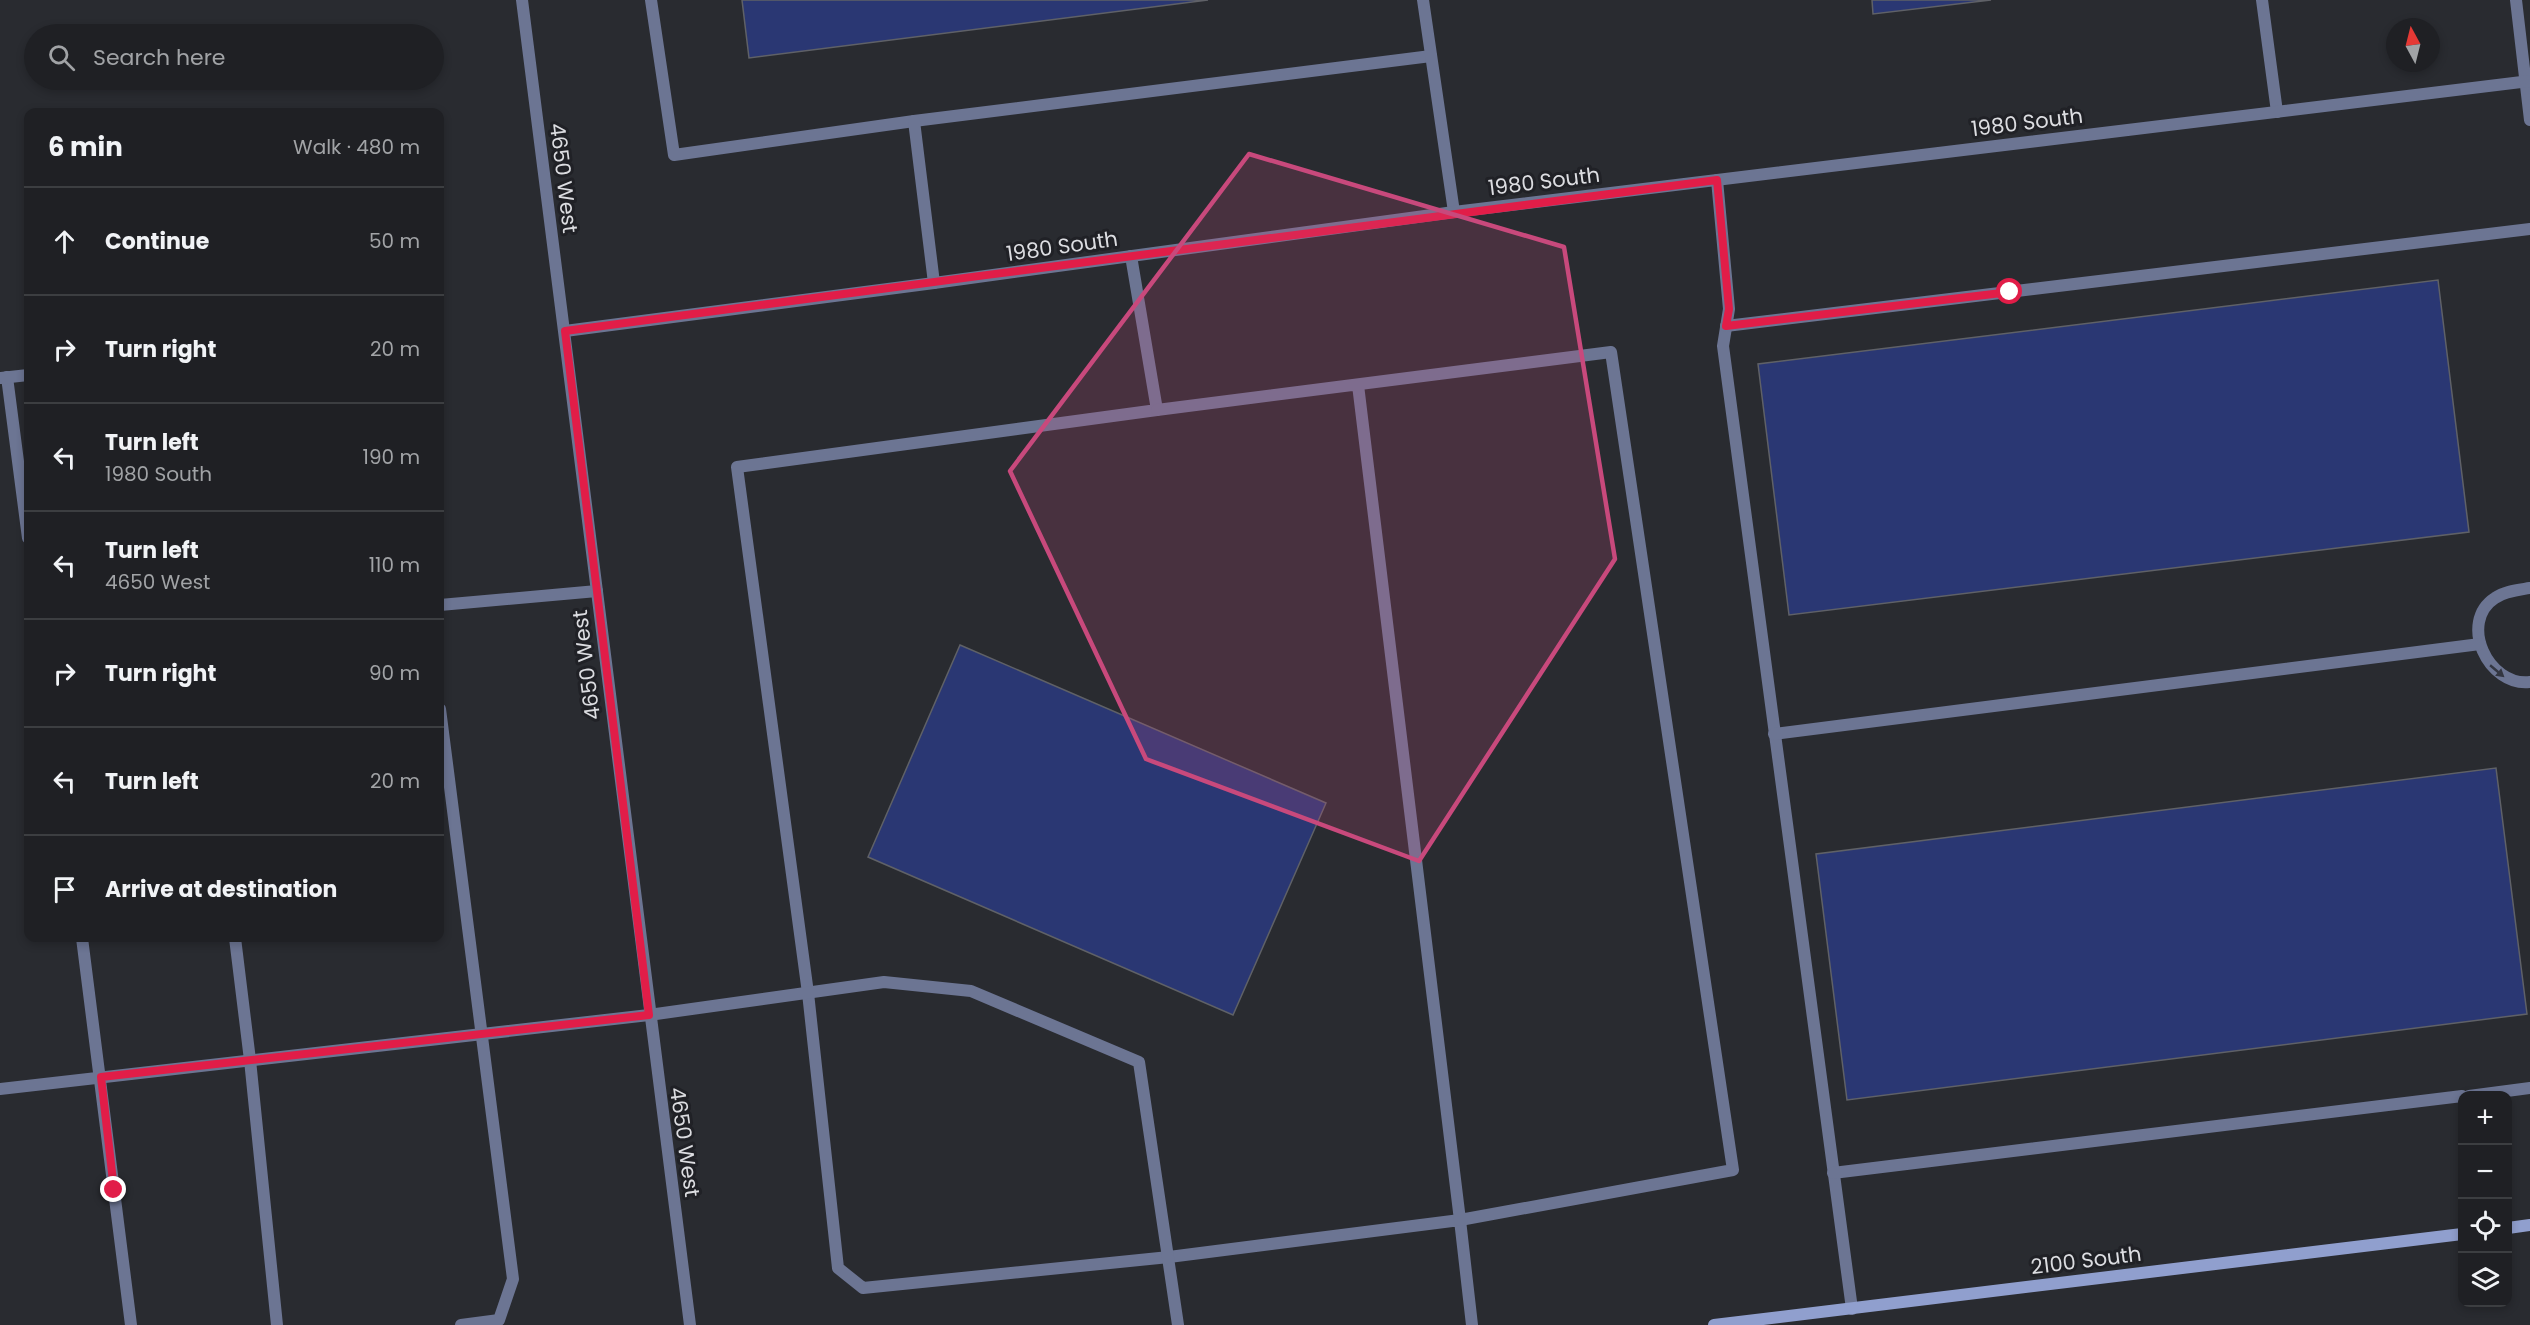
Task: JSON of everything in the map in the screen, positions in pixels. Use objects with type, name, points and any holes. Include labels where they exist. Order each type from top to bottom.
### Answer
[{"type":"street","name":"4650 West","points":[[522,0],[690,1325]]},
{"type":"street","points":[[651,0],[674,155],[914,121],[1431,56]]},
{"type":"street","points":[[1423,0],[1454,212]]},
{"type":"street","points":[[2262,0],[2277,112]]},
{"type":"street","points":[[2516,0],[2528,82],[2530,120]]},
{"type":"street","name":"1980 South","points":[[565,331],[1454,212],[2528,82]]},
{"type":"street","points":[[914,121],[934,283]]},
{"type":"street","points":[[1717,180],[1729,309],[1722,346],[1852,1309]]},
{"type":"street","points":[[1726,326],[2530,229]]},
{"type":"street","points":[[1131,256],[1157,410]]},
{"type":"street","points":[[1611,352],[1733,1170],[1460,1220],[1169,1257],[863,1288],[838,1268],[808,993],[737,467],[1157,410],[1611,352]]},
{"type":"street","points":[[24,375],[3,378],[24,512]]},
{"type":"street","points":[[1358,385],[1473,1325]]},
{"type":"street","points":[[2530,588],[2507,592],[2494,598],[2481,612],[2480,644],[2490,666],[2497,672],[2505,678],[2530,682]]},
{"type":"street","points":[[444,605],[597,591]]},
{"type":"street","points":[[1774,734],[2480,644]]},
{"type":"street","points":[[444,740],[513,1279],[499,1320],[461,1325]]},
{"type":"street","points":[[83,942],[131,1325]]},
{"type":"street","points":[[235,942],[250,1060],[277,1325]]},
{"type":"street","points":[[0,1089],[649,1015],[884,982],[971,991],[1139,1062],[1178,1325]]},
{"type":"street","points":[[2504,1091],[2530,1088]]},
{"type":"street","points":[[1833,1173],[2458,1097]]},
{"type":"street","points":[[2512,1227],[2530,1225]]},
{"type":"street","name":"2100 South","points":[[1714,1325],[2458,1235]]},
{"type":"highlighted area","points":[[1249,154],[1564,247],[1615,559],[1419,861],[1146,759],[1010,471]]},
{"type":"building","points":[[742,0],[1208,0],[749,58]]},
{"type":"building","points":[[1872,0],[1991,0],[1873,14]]},
{"type":"building","points":[[2438,280],[2469,532],[1789,615],[1758,364]]},
{"type":"building","points":[[960,645],[1326,803],[1233,1015],[868,857]]},
{"type":"building","points":[[2496,768],[2527,1014],[1847,1100],[1816,854]]},
{"type":"route","points":[[114,1190],[101,1077],[649,1015],[565,331],[1454,212],[1717,180],[1729,309],[1726,326],[2010,292]]}]
